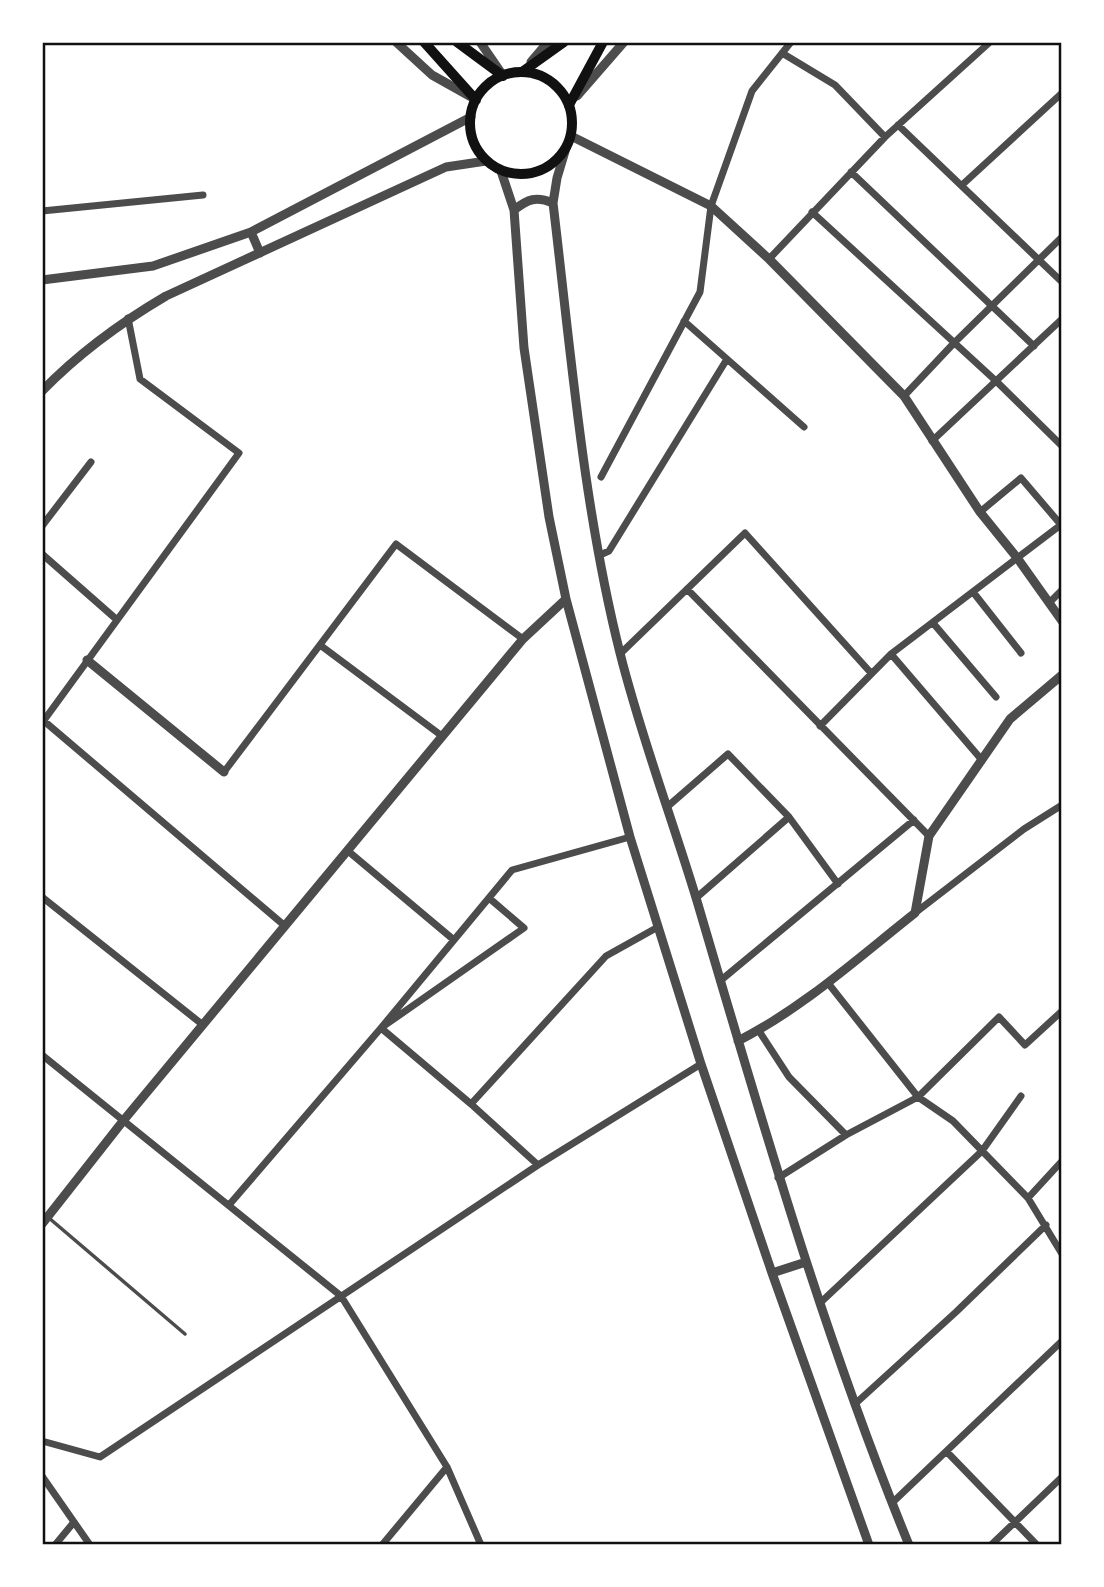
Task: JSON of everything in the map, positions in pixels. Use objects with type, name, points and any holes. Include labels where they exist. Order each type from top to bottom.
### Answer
[{"type":"main road","points":[[424,42],[476,100]]},
{"type":"main road","points":[[457,42],[503,76]]},
{"type":"main road","points":[[522,72],[564,42]]},
{"type":"main road","points":[[569,105],[603,42]]},
{"type":"main road","points":[[522,72],[551,81],[569,105],[571,136],[566,148],[554,163],[538,172],[519,175],[501,171],[486,161],[474,144],[471,117],[476,100],[487,85],[503,76],[522,72]]},
{"type":"street","points":[[396,42],[432,75],[476,100]]},
{"type":"street","points":[[480,42],[503,76]]},
{"type":"street","points":[[522,72],[548,42]]},
{"type":"street","points":[[569,105],[624,42]]},
{"type":"street","points":[[601,477],[700,292],[711,206],[752,91],[791,42]]},
{"type":"street","points":[[769,260],[885,137],[990,42]]},
{"type":"street","points":[[782,53],[835,85],[885,137]]},
{"type":"street","points":[[962,185],[1062,93]]},
{"type":"street","points":[[42,280],[153,266],[251,232],[471,117]]},
{"type":"street","points":[[898,125],[1062,282]]},
{"type":"street","points":[[571,136],[711,206],[769,260],[904,396],[979,512],[1018,558],[1062,621]]},
{"type":"street","points":[[566,148],[553,203],[589,495],[620,654],[696,898],[778,1178],[855,1404],[909,1545]]},
{"type":"street","points":[[42,391],[70,362],[128,318],[166,296],[446,167],[486,161]]},
{"type":"street","points":[[501,171],[514,210],[524,348],[549,517],[566,599],[630,837],[701,1064],[869,1545]]},
{"type":"street","points":[[851,172],[1034,346]]},
{"type":"street","points":[[42,211],[203,195]]},
{"type":"street","points":[[514,210],[527,200],[541,198],[553,203]]},
{"type":"street","points":[[812,212],[996,381],[1062,446]]},
{"type":"street","points":[[251,232],[260,253]]},
{"type":"street","points":[[904,396],[1062,237]]},
{"type":"street","points":[[128,318],[140,379],[239,453],[43,722],[285,926]]},
{"type":"street","points":[[932,441],[1062,319]]},
{"type":"street","points":[[684,321],[804,427]]},
{"type":"street","points":[[600,555],[609,551],[727,359]]},
{"type":"street","points":[[42,526],[92,462]]},
{"type":"street","points":[[820,726],[891,654],[1062,525],[1021,478],[979,512]]},
{"type":"street","points":[[620,654],[745,533],[871,673]]},
{"type":"street","points":[[87,660],[224,772],[396,544],[523,639]]},
{"type":"street","points":[[42,554],[116,619]]},
{"type":"street","points":[[687,589],[929,836]]},
{"type":"street","points":[[1050,602],[1062,590]]},
{"type":"street","points":[[973,593],[1021,653]]},
{"type":"street","points":[[45,1220],[123,1121],[523,639],[566,599]]},
{"type":"street","points":[[933,623],[996,697]]},
{"type":"street","points":[[320,645],[442,736]]},
{"type":"street","points":[[891,654],[981,759]]},
{"type":"street","points":[[915,913],[929,836],[1010,719],[1062,675]]},
{"type":"street","points":[[667,807],[728,754],[789,817],[838,884]]},
{"type":"street","points":[[738,1041],[759,1031],[828,984],[1024,829],[1062,805]]},
{"type":"street","points":[[696,898],[789,817]]},
{"type":"street","points":[[720,981],[914,820]]},
{"type":"street","points":[[229,1205],[512,870],[630,837]]},
{"type":"street","points":[[348,851],[454,940]]},
{"type":"street","points":[[42,897],[203,1025]]},
{"type":"street","points":[[381,1028],[524,928],[489,898]]},
{"type":"street","points":[[471,1104],[606,956],[658,927]]},
{"type":"street","points":[[828,984],[918,1097],[953,1121],[1028,1198],[1062,1254]]},
{"type":"street","points":[[778,1178],[846,1135],[918,1097],[999,1017],[1025,1045],[1062,1011]]},
{"type":"street","points":[[381,1028],[538,1165]]},
{"type":"street","points":[[759,1031],[789,1077],[846,1135]]},
{"type":"street","points":[[42,1055],[341,1296],[447,1467],[481,1545]]},
{"type":"street","points":[[42,1441],[100,1457],[538,1165],[701,1064]]},
{"type":"street","points":[[820,1303],[982,1151],[1021,1096]]},
{"type":"street","points":[[1028,1198],[1062,1161]]},
{"type":"street","points":[[855,1404],[956,1312],[1045,1225]]},
{"type":"street","points":[[772,1273],[806,1262]]},
{"type":"street","points":[[892,1503],[1062,1341]]},
{"type":"street","points":[[947,1452],[1037,1545]]},
{"type":"street","points":[[382,1545],[447,1467]]},
{"type":"street","points":[[42,1476],[90,1545]]},
{"type":"street","points":[[991,1545],[1062,1477]]},
{"type":"street","points":[[55,1545],[74,1522]]},
{"type":"lane","points":[[45,1220],[185,1334]]}]
